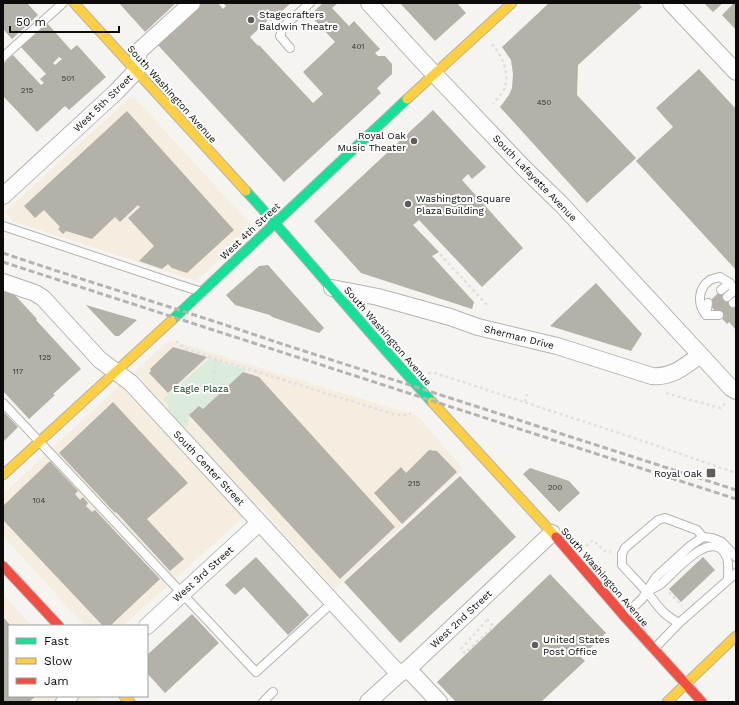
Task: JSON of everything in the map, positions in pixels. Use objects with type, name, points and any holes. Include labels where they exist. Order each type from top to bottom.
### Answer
[{"type":"main road","name":"South Washington Avenue","points":[[74,3],[275,223],[397,365],[552,533],[654,650],[702,702]]},
{"type":"main road","name":"West 4th Street","points":[[3,475],[116,372],[512,3]]},
{"type":"main road","points":[[3,566],[58,625]]},
{"type":"main road","points":[[667,702],[736,636]]},
{"type":"street","name":"West 5th Street","points":[[3,196],[136,72],[139,52],[192,3]]},
{"type":"street","name":"South Lafayette Avenue","points":[[369,3],[523,167],[562,205],[730,388],[736,391]]},
{"type":"street","points":[[671,3],[736,72]]},
{"type":"street","name":"South Center Street","points":[[3,282],[35,293],[43,298],[100,360],[131,383],[332,603],[403,672],[439,702]]},
{"type":"street","name":"Sherman Drive","points":[[332,288],[378,297],[450,317],[478,327],[557,346],[652,376],[659,377],[673,374],[700,355]]},
{"type":"street","name":"West 3rd Street","points":[[148,625],[259,523]]},
{"type":"street","name":"West 2nd Street","points":[[368,702],[403,672],[552,533]]},
{"type":"lane","points":[[3,57],[62,3]]},
{"type":"lane","points":[[290,48],[280,36],[283,27],[310,3]]},
{"type":"lane","points":[[3,226],[173,283],[202,291]]},
{"type":"lane","points":[[706,315],[702,310],[699,300],[700,293],[711,279],[720,277],[734,288]]},
{"type":"lane","points":[[721,290],[734,288]]},
{"type":"lane","points":[[727,297],[734,288]]},
{"type":"lane","points":[[706,315],[708,303]]},
{"type":"lane","points":[[706,315],[717,312]]},
{"type":"lane","points":[[3,402],[256,672],[332,603]]},
{"type":"lane","points":[[680,623],[664,613],[656,605],[647,591],[622,565],[622,554],[625,548],[658,520],[665,518],[697,530],[703,538]]},
{"type":"lane","points":[[624,616],[642,599],[656,577],[690,546],[703,538],[712,538],[722,542],[736,557]]},
{"type":"lane","points":[[647,591],[659,585],[697,552],[706,547],[712,546],[722,551],[726,556],[728,580]]},
{"type":"lane","points":[[654,650],[680,623],[736,573]]},
{"type":"lane","points":[[263,702],[273,692]]},
{"type":"path","points":[[492,44],[504,63],[506,80],[503,92],[493,104]]},
{"type":"path","points":[[440,254],[487,304]]},
{"type":"path","points":[[176,341],[185,348],[216,359],[396,415],[407,415],[411,413]]},
{"type":"path","points":[[187,415],[212,391],[216,359]]},
{"type":"path","points":[[428,373],[435,373],[525,402],[736,473]]},
{"type":"path","points":[[212,391],[217,396]]},
{"type":"path","points":[[666,393],[720,408],[725,404]]},
{"type":"path","points":[[525,402],[527,394]]},
{"type":"path","points":[[586,546],[593,540],[605,551],[611,552]]},
{"type":"path","points":[[666,588],[686,611]]},
{"type":"path","points":[[486,619],[494,627],[465,653],[461,649],[486,619]]},
{"type":"shaded area","points":[[129,98],[135,98],[250,224],[248,232],[196,281],[12,221],[6,211]]},
{"type":"shaded area","points":[[169,340],[418,416],[463,469],[334,589],[258,504],[124,625],[84,625],[3,536],[3,494]]},
{"type":"shaded area","points":[[3,594],[31,625],[8,625],[8,697],[98,697],[103,702],[3,702]]},
{"type":"green space","name":"Eagle Plaza","points":[[210,358],[246,370],[192,419],[189,416],[188,426],[182,427],[169,412],[168,405],[163,399]]},
{"type":"building","points":[[3,3],[27,3],[38,15],[12,39],[3,29]]},
{"type":"building","points":[[119,3],[176,3],[145,32]]},
{"type":"building","points":[[202,3],[218,3],[223,9],[226,6],[223,3],[291,3],[271,21],[269,19],[250,37],[313,103],[323,94],[303,72],[335,42],[310,15],[323,3],[338,3],[332,8],[349,26],[354,21],[380,49],[375,53],[378,56],[385,56],[392,64],[392,74],[377,88],[381,93],[284,182],[157,44]]},
{"type":"building","points":[[400,3],[457,3],[466,13],[435,41]]},
{"type":"building","points":[[549,3],[638,3],[642,7],[578,65],[577,95],[636,158],[587,203],[500,107],[509,95],[512,88],[513,74],[511,60],[502,47]]},
{"type":"building","points":[[704,3],[723,3],[713,12]]},
{"type":"building","points":[[734,3],[736,3],[736,30],[722,15]]},
{"type":"building","points":[[46,22],[71,50],[77,45],[106,77],[69,110],[65,106],[37,132],[3,96],[3,64],[13,55],[41,85],[44,83],[40,79],[46,74],[20,46]],"holes":[[[59,57],[62,59],[55,65],[53,63]]]},
{"type":"building","points":[[699,69],[736,109],[736,270],[636,161],[673,127],[656,108]]},
{"type":"building","name":"Washington Square Plaza Building","points":[[433,110],[486,167],[472,179],[468,174],[462,180],[523,248],[482,287],[419,220],[413,225],[439,252],[432,256],[474,302],[472,309],[361,273],[314,221]]},
{"type":"building","points":[[127,111],[234,230],[187,273],[172,268],[168,264],[162,269],[139,261],[154,246],[128,218],[140,207],[138,205],[120,222],[115,217],[92,239],[66,231],[63,234],[58,229],[60,227],[44,210],[35,218],[24,206]]},
{"type":"building","points":[[268,265],[324,328],[319,333],[270,315],[235,305],[226,295],[259,266]]},
{"type":"building","points":[[596,283],[642,334],[631,351],[550,326]]},
{"type":"building","points":[[3,289],[12,292],[81,369],[53,394],[55,395],[29,419],[3,391]]},
{"type":"building","points":[[721,290],[736,306],[736,330],[729,322],[727,324],[708,303]]},
{"type":"building","points":[[86,305],[137,320],[119,336],[115,336]]},
{"type":"building","points":[[173,347],[207,357],[168,393],[149,373],[151,371],[150,369]]},
{"type":"building","points":[[243,372],[259,377],[395,527],[340,579],[189,415],[199,406],[203,409]]},
{"type":"building","points":[[113,402],[188,483],[147,519],[184,559],[170,571],[59,453]]},
{"type":"building","points":[[3,411],[18,427],[3,442]]},
{"type":"building","points":[[429,450],[437,451],[457,472],[402,524],[374,493],[401,467],[406,473]]},
{"type":"building","points":[[50,461],[78,491],[75,494],[80,500],[83,497],[88,503],[86,506],[92,512],[95,510],[160,579],[111,625],[102,625],[3,520],[3,506]]},
{"type":"building","points":[[530,468],[569,481],[580,493],[559,512],[523,474]]},
{"type":"building","points":[[460,476],[516,537],[400,643],[344,582]]},
{"type":"building","points":[[256,557],[309,615],[288,635],[244,587],[235,595],[225,585]]},
{"type":"building","points":[[703,557],[715,570],[681,602],[669,589]]},
{"type":"building","name":"United States Post Office","points":[[550,574],[606,633],[581,657],[585,661],[541,702],[456,702],[437,682]]},
{"type":"building","points":[[192,614],[219,643],[165,693],[148,674],[148,654]]},
{"type":"building","points":[[3,617],[10,625],[8,625],[8,697],[35,697],[29,702],[3,702]]},
{"type":"railway","points":[[3,253],[736,490]]},
{"type":"railway","points":[[3,262],[736,499]]},
{"type":"traffic: fast","points":[[172,320],[407,99]]},
{"type":"traffic: fast","points":[[246,191],[432,402]]},
{"type":"traffic: slow","points":[[74,3],[246,191]]},
{"type":"traffic: slow","points":[[407,99],[512,3]]},
{"type":"traffic: slow","points":[[3,475],[172,320]]},
{"type":"traffic: slow","points":[[432,402],[556,537]]},
{"type":"traffic: slow","points":[[667,702],[736,636]]},
{"type":"traffic: slow","points":[[125,697],[130,702]]},
{"type":"traffic: jam","points":[[556,537],[624,616],[702,702]]},
{"type":"traffic: jam","points":[[3,566],[58,625]]},
{"type":"place","name":"Stagecrafters Baldwin Theatre","points":[[251,20]]},
{"type":"place","name":"Royal Oak Music Theater","points":[[414,141]]},
{"type":"place","name":"Washington Square Plaza Building","points":[[408,204]]},
{"type":"place","name":"Royal Oak","points":[[711,473]]},
{"type":"place","name":"United States Post Office","points":[[535,645]]}]
